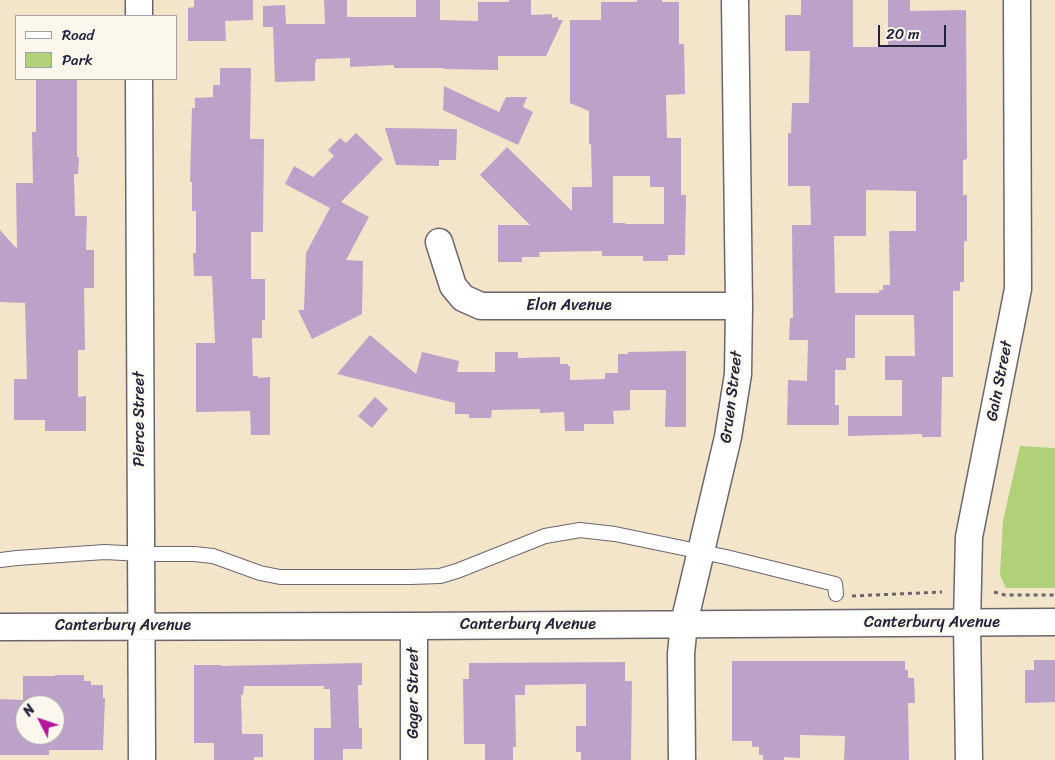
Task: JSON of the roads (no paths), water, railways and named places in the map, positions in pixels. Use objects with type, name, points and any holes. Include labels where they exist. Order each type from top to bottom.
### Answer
[{"type":"street","points":[[139,0],[139,15]]},
{"type":"street","name":"Gruen Street","points":[[682,760],[681,654],[684,624],[728,437],[738,374],[739,306],[735,0]]},
{"type":"street","name":"Gain Street","points":[[969,760],[967,623],[969,537],[1018,289],[1017,0]]},
{"type":"street","name":"Pierce Street","points":[[139,80],[142,760]]},
{"type":"street","name":"Elon Avenue","points":[[439,242],[453,286],[463,298],[481,306],[739,306]]},
{"type":"street","name":"Canterbury Avenue","points":[[0,627],[1055,622]]},
{"type":"street","name":"Gager Street","points":[[414,626],[414,760]]},
{"type":"lane","points":[[0,560],[105,552],[194,554],[213,556],[260,573],[280,577],[440,576],[545,536],[580,530],[615,534],[701,551],[834,584],[836,594]]}]
